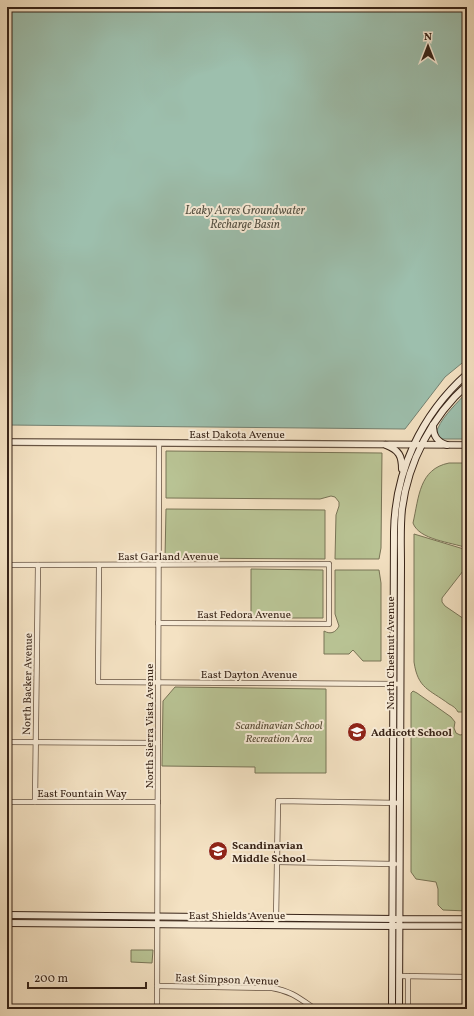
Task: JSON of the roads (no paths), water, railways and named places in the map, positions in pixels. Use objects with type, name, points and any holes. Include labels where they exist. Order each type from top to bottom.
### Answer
[{"type":"main road","name":"North Chestnut Avenue","points":[[392,1009],[394,519],[402,474],[414,445],[424,426],[435,410],[467,374]]},
{"type":"main road","name":"North Chestnut Avenue","points":[[399,1009],[401,521],[403,502],[411,470],[433,424],[444,409],[467,385]]},
{"type":"main road","points":[[433,424],[434,436],[440,442],[447,445]]},
{"type":"main road","points":[[386,445],[397,451],[399,454],[402,460],[402,474]]},
{"type":"main road","points":[[393,564],[401,564]]},
{"type":"main road","name":"East Shields Avenue","points":[[7,915],[399,919]]},
{"type":"main road","points":[[43,923],[49,920],[71,920],[74,916]]},
{"type":"main road","name":"East Shields Avenue","points":[[7,923],[399,926]]},
{"type":"main road","points":[[392,988],[396,990],[395,1009]]},
{"type":"street","name":"East Dakota Avenue","points":[[7,442],[467,446]]},
{"type":"street","name":"North Sierra Vista Avenue","points":[[157,1009],[159,443]]},
{"type":"street","name":"East Garland Avenue","points":[[7,565],[99,566],[329,564],[329,624]]},
{"type":"street","name":"North Backer Avenue","points":[[35,802],[38,566]]},
{"type":"street","name":"East Dayton Avenue","points":[[99,566],[98,682],[400,684]]},
{"type":"street","name":"East Fedora Avenue","points":[[158,622],[329,624]]},
{"type":"street","points":[[7,742],[158,743]]},
{"type":"street","name":"East Fountain Way","points":[[7,802],[158,802]]},
{"type":"street","points":[[276,925],[278,802],[400,803]]},
{"type":"street","points":[[277,862],[399,864]]},
{"type":"street","name":"East Shields Avenue","points":[[399,919],[462,919],[467,923],[463,926],[399,926]]},
{"type":"street","points":[[399,976],[467,977]]},
{"type":"street","points":[[408,976],[408,1009]]},
{"type":"street","name":"East Simpson Avenue","points":[[157,986],[272,988],[286,990],[315,1009]]},
{"type":"water","name":"Leaky Acres Groundwater Recharge Basin","points":[[7,7],[467,7],[467,359],[445,377],[405,429],[7,425]]},
{"type":"water","points":[[467,392],[467,439],[443,439],[439,437],[437,434],[437,429],[440,423]]},
{"type":"place","name":"Addicott School","points":[[357,732]]},
{"type":"place","name":"Scandinavian Middle School","points":[[218,851]]},
{"type":"park label","name":"Scandinavian School Recreation Area","points":[[279,731]]}]
